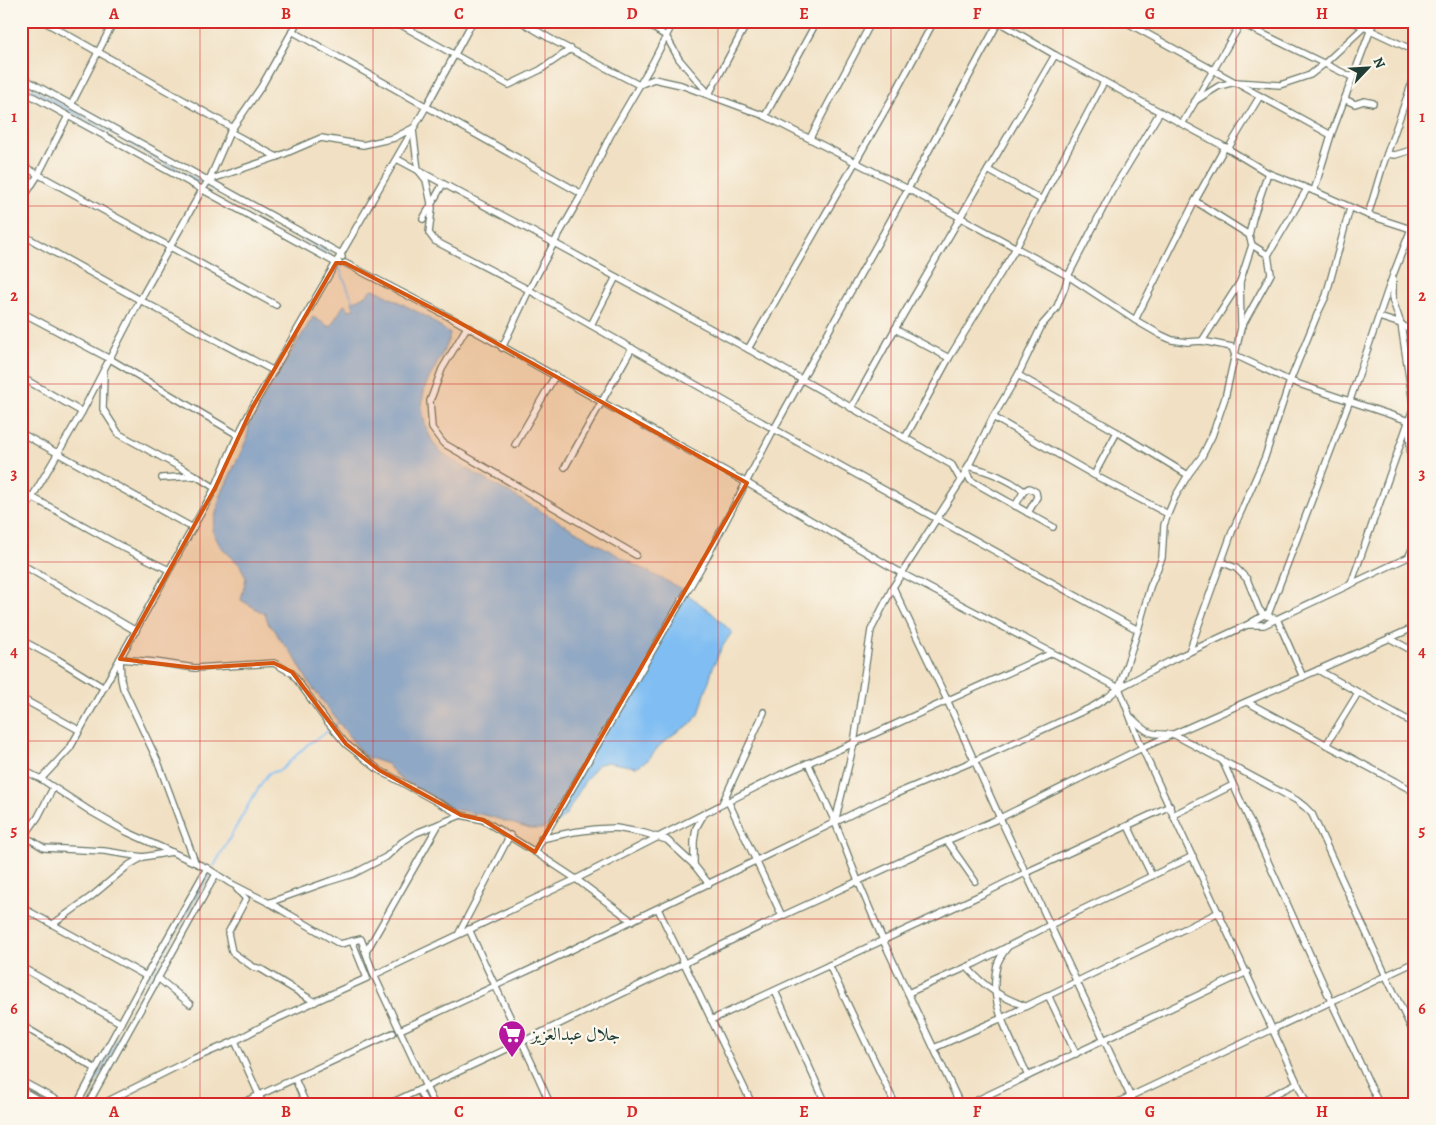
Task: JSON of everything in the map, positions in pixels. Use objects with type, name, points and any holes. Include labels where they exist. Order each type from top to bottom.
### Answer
[{"type":"street","points":[[71,105],[114,21]]},
{"type":"street","points":[[21,516],[82,412],[140,300],[205,185],[231,130],[261,87],[298,21]]},
{"type":"street","points":[[394,21],[510,85],[540,70],[571,49]]},
{"type":"street","points":[[41,779],[69,751],[215,488],[238,435],[474,21]]},
{"type":"street","points":[[520,21],[639,85],[654,79],[681,85],[765,116],[810,138],[1068,276],[1135,320],[1172,340],[1202,341],[1232,347],[1235,355],[1290,382],[1350,400],[1412,422]]},
{"type":"street","points":[[642,21],[666,36],[679,59],[709,94]]},
{"type":"street","points":[[502,348],[529,290],[582,194],[610,136],[674,21]]},
{"type":"street","points":[[709,94],[748,21]]},
{"type":"street","points":[[765,116],[817,21]]},
{"type":"street","points":[[810,138],[872,21]]},
{"type":"street","points":[[748,349],[856,162],[934,21]]},
{"type":"street","points":[[400,1030],[658,909],[881,800],[1092,706],[1108,698],[1119,688],[1189,652],[1248,625],[1269,612],[1350,400],[1393,275],[1413,230],[1368,216],[1314,191],[1268,173],[1227,148],[1055,55],[998,21],[908,189],[774,429],[706,559],[535,852]]},
{"type":"street","points":[[1124,21],[1331,135]]},
{"type":"street","points":[[1351,21],[1415,51]]},
{"type":"street","points":[[1314,191],[1331,135],[1374,21]]},
{"type":"street","points":[[46,22],[277,157]]},
{"type":"street","points":[[1182,124],[1240,22],[1352,77]]},
{"type":"street","points":[[1195,101],[1218,86],[1235,82],[1280,85],[1310,75],[1364,27]]},
{"type":"street","points":[[292,30],[582,194]]},
{"type":"street","points":[[851,408],[1055,55]]},
{"type":"street","points":[[1368,216],[1415,74]]},
{"type":"street","points":[[21,77],[336,263],[345,263],[467,327],[747,483],[903,574],[1119,688]]},
{"type":"street","points":[[905,438],[948,358],[1016,248],[1104,82]]},
{"type":"street","points":[[21,90],[68,116],[341,254],[345,263]]},
{"type":"street","points":[[1135,320],[1195,201],[1260,96]]},
{"type":"street","points":[[1344,100],[1355,104],[1364,101],[1373,103]]},
{"type":"street","points":[[835,822],[854,743],[871,630],[893,587],[903,574],[960,481],[1018,375],[1042,325],[1056,309],[1068,276],[1112,191],[1160,112]]},
{"type":"street","points":[[21,202],[38,175],[68,116]]},
{"type":"street","points":[[205,185],[321,138],[363,145],[394,138],[414,129]]},
{"type":"street","points":[[414,129],[418,170],[426,180],[432,208],[429,233],[435,241],[529,290],[774,429],[1138,630]]},
{"type":"street","points":[[1387,154],[1394,156],[1415,149]]},
{"type":"street","points":[[396,159],[748,349],[905,438],[952,465],[960,481]]},
{"type":"street","points":[[21,165],[276,305]]},
{"type":"street","points":[[988,170],[1042,200]]},
{"type":"street","points":[[1202,341],[1240,282],[1252,246],[1249,235],[1253,218],[1268,173]]},
{"type":"street","points":[[422,219],[443,184]]},
{"type":"street","points":[[1241,328],[1271,274],[1268,255],[1307,188]]},
{"type":"street","points":[[1195,201],[1249,235]]},
{"type":"street","points":[[1189,652],[1232,532],[1264,457],[1290,382],[1326,296],[1350,208]]},
{"type":"street","points":[[21,234],[274,371]]},
{"type":"street","points":[[1252,246],[1268,255]]},
{"type":"street","points":[[1393,275],[1394,301],[1401,324],[1415,417]]},
{"type":"street","points":[[591,325],[616,277]]},
{"type":"street","points":[[1240,282],[1241,328],[1225,398],[1212,436],[1202,456],[1174,497],[1164,525],[1162,558],[1151,585],[1119,688],[1142,748],[1307,1104]]},
{"type":"street","points":[[21,312],[110,358],[238,435]]},
{"type":"street","points":[[1379,317],[1401,324],[1415,334]]},
{"type":"street","points":[[467,327],[442,369],[430,401],[432,428],[442,443],[636,554]]},
{"type":"street","points":[[895,329],[948,358]]},
{"type":"street","points":[[565,467],[632,348]]},
{"type":"street","points":[[104,370],[103,408],[119,434],[215,488]]},
{"type":"street","points":[[1018,375],[1188,475]]},
{"type":"street","points":[[515,445],[555,376]]},
{"type":"street","points":[[21,377],[82,412]]},
{"type":"street","points":[[1414,406],[1412,422],[1415,524]]},
{"type":"street","points":[[994,417],[1094,475],[1168,514]]},
{"type":"street","points":[[1351,584],[1412,422]]},
{"type":"street","points":[[1094,475],[1117,432]]},
{"type":"street","points":[[21,433],[193,528]]},
{"type":"street","points":[[967,468],[994,473],[1024,491]]},
{"type":"street","points":[[967,468],[970,480],[1053,527]]},
{"type":"street","points":[[162,478],[196,476]]},
{"type":"street","points":[[1015,506],[1024,491],[1029,488],[1036,492],[1037,497],[1028,513]]},
{"type":"street","points":[[21,491],[124,548],[169,570]]},
{"type":"street","points":[[1248,625],[1264,625],[1412,555],[1415,543]]},
{"type":"street","points":[[1221,562],[1236,568],[1247,579],[1259,608],[1264,615],[1277,619],[1303,676]]},
{"type":"street","points":[[21,564],[136,631]]},
{"type":"street","points":[[893,587],[1134,1104]]},
{"type":"street","points":[[389,1104],[782,916],[1000,818],[1142,748],[1415,628]]},
{"type":"street","points":[[1390,638],[1415,652]]},
{"type":"street","points":[[21,640],[57,659],[104,688]]},
{"type":"street","points":[[374,975],[576,880],[808,762],[1052,653]]},
{"type":"street","points":[[120,659],[195,668],[274,663],[292,673],[346,744],[379,770],[461,816],[483,820],[510,835],[632,921]]},
{"type":"street","points":[[120,659],[123,688],[158,762],[195,862]]},
{"type":"street","points":[[1318,670],[1415,724]]},
{"type":"street","points":[[1326,745],[1358,693]]},
{"type":"street","points":[[21,698],[79,730]]},
{"type":"street","points":[[1247,702],[1415,792]]},
{"type":"street","points":[[725,803],[764,712]]},
{"type":"street","points":[[1130,716],[1144,730],[1156,735],[1173,734],[1296,800],[1312,814],[1415,1036]]},
{"type":"street","points":[[808,762],[835,822],[883,940],[960,1104]]},
{"type":"street","points":[[1223,762],[1331,1001],[1380,1104]]},
{"type":"street","points":[[21,769],[41,779],[90,811],[127,832],[207,868],[232,885],[340,944],[361,939]]},
{"type":"street","points":[[1174,815],[1234,785]]},
{"type":"street","points":[[21,840],[38,817],[53,788]]},
{"type":"street","points":[[725,803],[756,860],[782,916]]},
{"type":"street","points":[[711,1020],[1170,806]]},
{"type":"street","points":[[694,865],[696,828],[704,814]]},
{"type":"street","points":[[268,903],[353,874],[386,857],[402,842],[416,833],[461,816]]},
{"type":"street","points":[[361,939],[366,952],[439,824]]},
{"type":"street","points":[[1128,826],[1152,876]]},
{"type":"street","points":[[541,839],[573,832],[616,828],[658,837],[667,840],[694,865],[708,884]]},
{"type":"street","points":[[459,934],[510,835]]},
{"type":"street","points":[[21,840],[31,840],[44,848],[104,851],[143,857]]},
{"type":"street","points":[[947,841],[975,881]]},
{"type":"street","points":[[53,924],[92,896],[128,865],[143,857],[172,852]]},
{"type":"street","points":[[908,992],[967,967],[1193,856]]},
{"type":"street","points":[[77,1104],[207,868]]},
{"type":"street","points":[[88,1104],[216,874]]},
{"type":"street","points":[[232,885],[246,899],[228,933],[232,952],[253,967],[261,969],[314,1002]]},
{"type":"street","points":[[21,907],[146,976]]},
{"type":"street","points":[[658,909],[752,1104]]},
{"type":"street","points":[[934,1048],[1002,1018],[1219,912]]},
{"type":"street","points":[[469,929],[494,987],[549,1101],[537,1104]]},
{"type":"street","points":[[361,939],[374,975],[434,1104]]},
{"type":"street","points":[[102,1104],[188,1061],[235,1041],[272,1020],[367,978],[352,941]]},
{"type":"street","points":[[1006,948],[998,963],[994,982],[995,992],[1002,1018],[1028,1076]]},
{"type":"street","points":[[1114,1104],[1415,962]]},
{"type":"street","points":[[829,965],[895,1104]]},
{"type":"street","points":[[21,967],[121,1024]]},
{"type":"street","points":[[967,967],[976,978],[1005,999],[1025,1006]]},
{"type":"street","points":[[969,1104],[1247,972]]},
{"type":"street","points":[[158,978],[190,1004]]},
{"type":"street","points":[[774,991],[826,1104]]},
{"type":"street","points":[[1048,995],[1076,1054]]},
{"type":"street","points":[[21,1025],[96,1069]]},
{"type":"street","points":[[240,1104],[393,1033]]},
{"type":"street","points":[[235,1041],[263,1104]]},
{"type":"street","points":[[295,1079],[306,1104]]},
{"type":"street","points":[[21,1081],[64,1104]]},
{"type":"street","points":[[1255,1104],[1297,1083]]},
{"type":"street","points":[[21,1090],[46,1104]]},
{"type":"street","points":[[419,1090],[426,1104]]},
{"type":"highlighted area","points":[[336,263],[345,263],[453,319],[747,483],[535,852],[483,820],[461,815],[379,770],[346,744],[292,672],[274,663],[195,668],[120,659],[215,488],[252,408]]},
{"type":"water","points":[[374,289],[427,317],[450,334],[443,353],[424,391],[422,409],[429,434],[440,451],[457,463],[633,564],[678,587],[712,613],[732,632],[721,649],[713,667],[699,714],[692,723],[674,734],[659,746],[648,760],[636,767],[607,762],[597,765],[585,781],[566,815],[557,823],[541,829],[530,829],[489,816],[453,809],[399,778],[387,764],[364,756],[309,683],[294,656],[275,630],[269,625],[265,614],[241,600],[246,578],[240,565],[220,546],[212,530],[220,497],[246,441],[251,418],[313,317],[330,327],[345,304],[348,310],[354,309],[352,302]]},
{"type":"waterway","points":[[21,83],[332,255]]},
{"type":"waterway","points":[[339,267],[351,296]]},
{"type":"waterway","points":[[214,866],[250,802],[269,773],[281,770],[308,744],[340,721]]},
{"type":"waterway","points":[[83,1104],[172,938],[209,875]]},
{"type":"waterway","points":[[365,962],[367,966]]},
{"type":"waterway","points":[[21,1085],[55,1104]]},
{"type":"place","name":"جلال عبدالعزيز","points":[[512,1058]]}]
